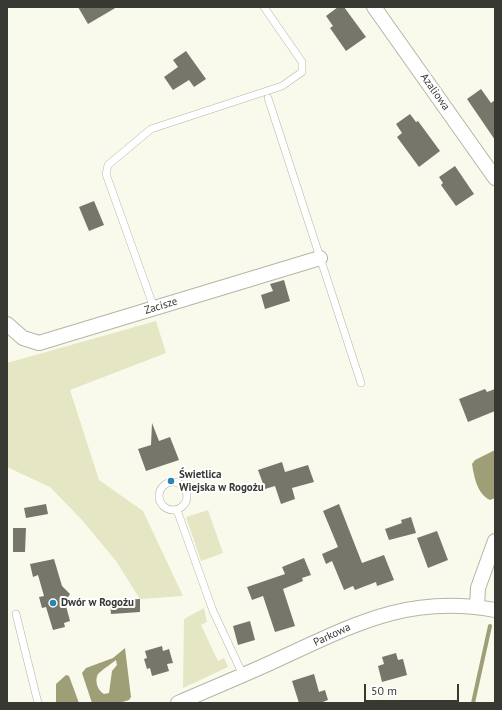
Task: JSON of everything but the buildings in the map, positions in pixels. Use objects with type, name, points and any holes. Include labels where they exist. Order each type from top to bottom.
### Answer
[{"type":"street","name":"Azaliowa","points":[[374,7],[495,178]]},
{"type":"street","name":"Zacisze","points":[[7,324],[23,338],[39,343],[320,258]]},
{"type":"street","points":[[477,607],[478,588],[495,541]]},
{"type":"street","name":"Parkowa","points":[[178,703],[359,622],[415,607],[447,605],[495,610]]},
{"type":"lane","points":[[154,308],[106,174],[108,165],[151,129],[282,86],[302,72],[302,62],[264,7]]},
{"type":"lane","points":[[268,98],[361,383]]},
{"type":"lane","points":[[172,481],[180,483],[186,489],[187,498],[184,505],[177,510],[169,510],[162,506],[158,498],[159,490],[164,484],[172,481]]},
{"type":"lane","points":[[177,510],[212,612],[243,675]]},
{"type":"lane","points":[[16,614],[38,703]]},
{"type":"shaded area","points":[[156,321],[166,353],[70,390],[99,480],[143,511],[183,596],[140,599],[116,561],[82,520],[50,487],[7,467],[7,363]]},
{"type":"shaded area","points":[[495,450],[495,498],[490,500],[482,494],[479,489],[472,464],[475,460]]},
{"type":"shaded area","points":[[208,510],[223,553],[201,561],[186,517]]},
{"type":"shaded area","points":[[204,608],[207,622],[201,625],[218,661],[224,658],[228,667],[183,688],[184,619]]},
{"type":"shaded area","points":[[125,648],[131,697],[129,700],[119,703],[92,703],[82,673],[86,668],[113,658]],"holes":[[[116,660],[117,665],[112,671],[109,693],[104,694],[97,686],[96,680],[98,674]]]},
{"type":"shaded area","points":[[66,675],[69,676],[79,703],[56,703],[56,684]]},
{"type":"waterway","points":[[473,703],[490,626]]},
{"type":"place","name":"Świetlica Wiejska w Rogożu","points":[[171,481]]},
{"type":"place","name":"Dwór w Rogożu","points":[[53,603]]}]
